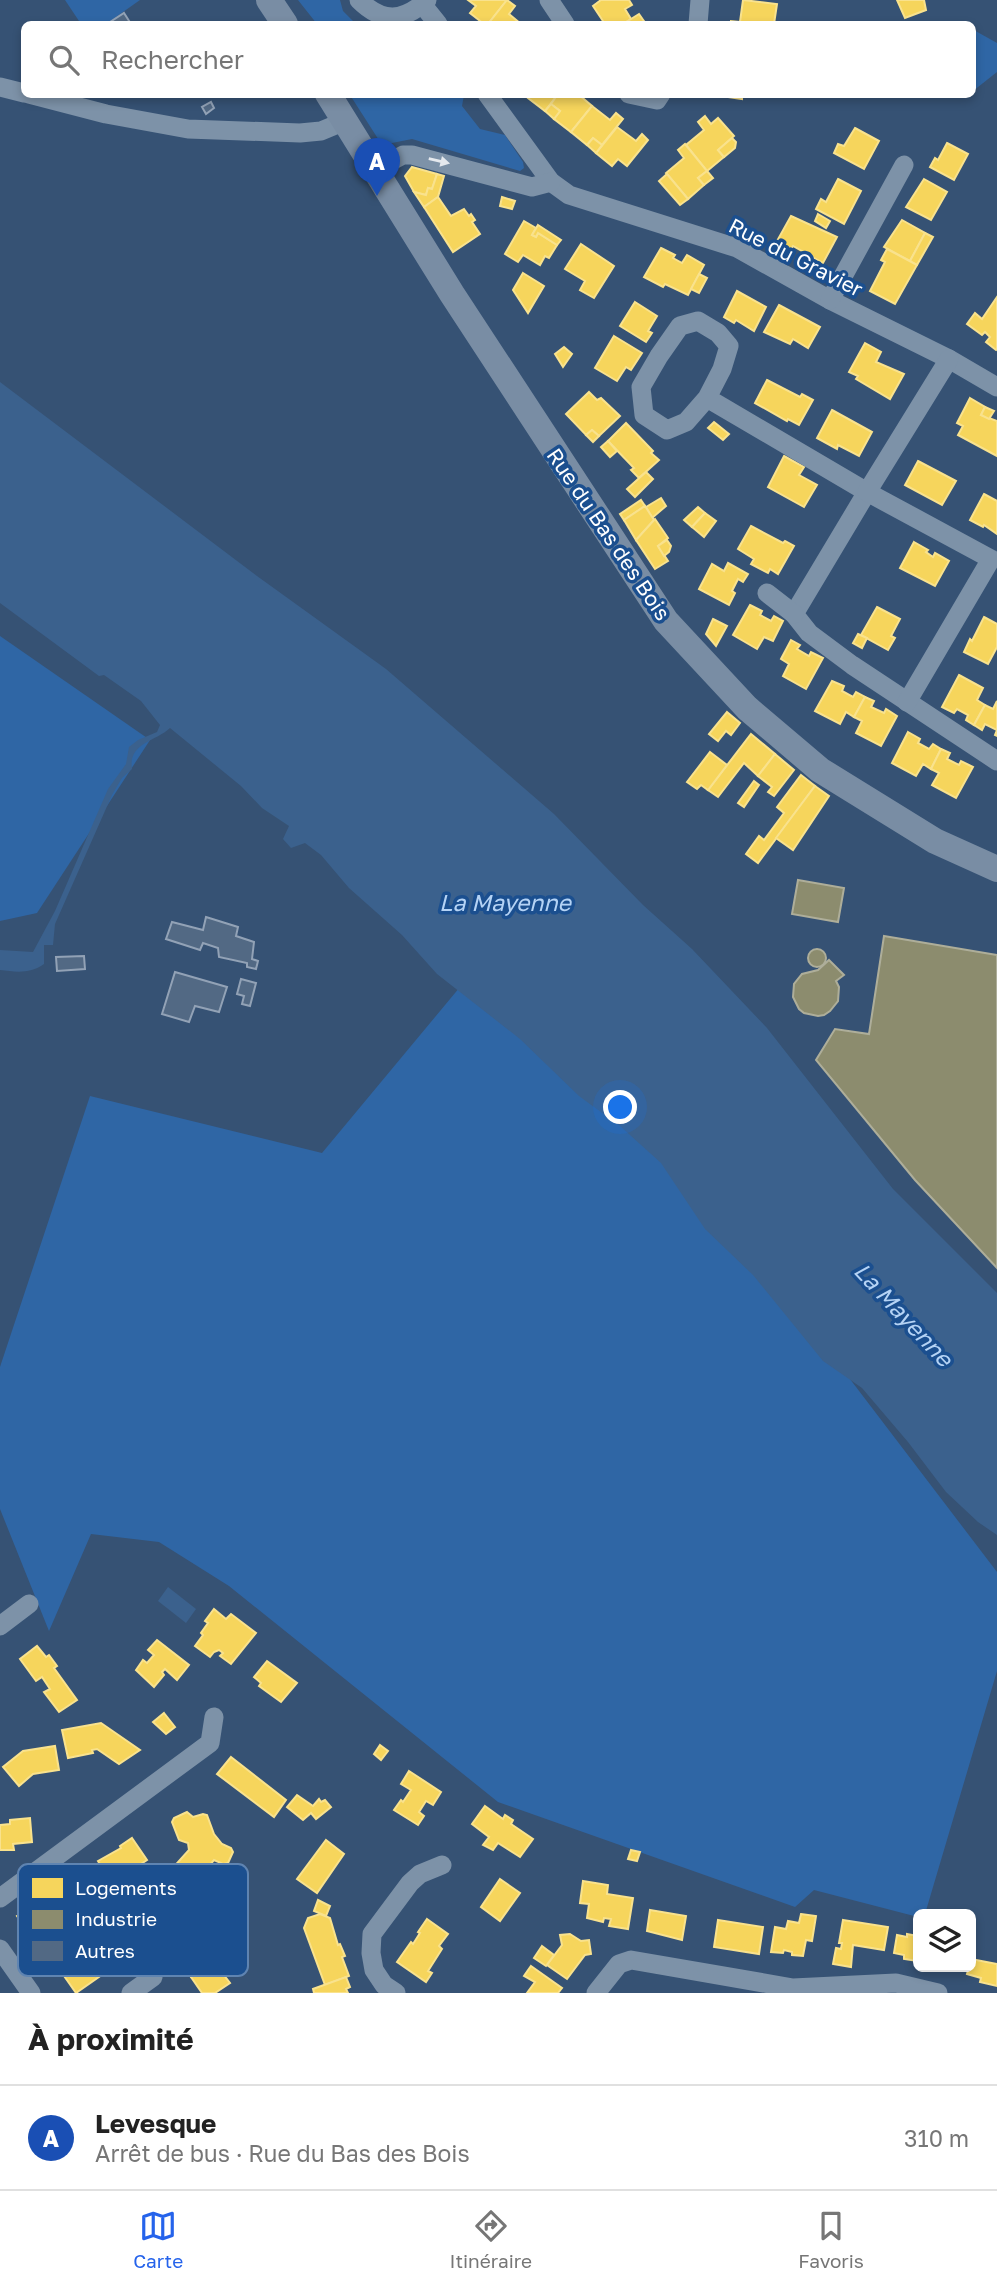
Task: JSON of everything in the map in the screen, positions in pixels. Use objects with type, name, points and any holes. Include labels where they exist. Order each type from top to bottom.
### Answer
[{"type":"street","points":[[269,0],[283,21]]},
{"type":"street","points":[[359,0],[371,12],[388,17],[403,15],[425,2],[436,21]]},
{"type":"street","points":[[549,0],[563,21]]},
{"type":"street","points":[[698,21],[700,0]]},
{"type":"street","points":[[0,87],[21,92]]},
{"type":"street","points":[[43,98],[106,114],[188,129],[300,133],[321,131],[345,121]]},
{"type":"street","name":"Rue du Bas des Bois","points":[[331,98],[452,294],[652,603],[693,652],[747,708],[820,770],[935,841],[997,869]]},
{"type":"street","name":"Rue du Gravier","points":[[489,98],[551,182],[569,195],[737,248],[997,387]]},
{"type":"street","points":[[375,170],[403,155],[412,155],[532,187],[551,182]]},
{"type":"street","points":[[830,300],[904,165]]},
{"type":"street","points":[[698,321],[718,333],[729,346],[722,369],[707,398],[685,422],[667,430],[644,415],[641,387],[680,326],[698,321]]},
{"type":"street","points":[[794,614],[949,359]]},
{"type":"street","points":[[707,398],[867,492],[991,559],[907,702]]},
{"type":"street","points":[[766,593],[794,614],[809,633],[997,761]]},
{"type":"street","points":[[0,1626],[29,1604]]},
{"type":"street","points":[[46,1864],[210,1743],[214,1717]]},
{"type":"street","points":[[396,1993],[384,1985],[374,1970],[372,1934],[410,1883],[420,1874],[442,1865]]},
{"type":"street","points":[[0,1898],[18,1885]]},
{"type":"street","points":[[0,1949],[18,1975]]},
{"type":"street","points":[[596,1993],[619,1964],[632,1960],[793,1988],[896,1983],[938,1993]]},
{"type":"street","points":[[19,1976],[31,1993]]},
{"type":"street","points":[[131,1993],[153,1977]]},
{"type":"shaded area","points":[[65,0],[140,0],[110,21],[79,21]]},
{"type":"shaded area","points":[[298,0],[340,0],[343,11],[353,21],[315,21]]},
{"type":"shaded area","points":[[976,31],[997,43],[997,72],[976,89]]},
{"type":"shaded area","points":[[352,98],[463,98],[462,106],[480,129],[505,135],[523,162],[524,168],[520,171],[412,139],[382,145]]},
{"type":"shaded area","points":[[0,636],[150,740],[37,913],[0,921]]},
{"type":"shaded area","points":[[470,975],[696,1177],[997,1572],[997,1671],[926,1909],[913,1909],[913,1916],[814,1890],[795,1907],[498,1802],[229,1586],[159,1542],[91,1534],[49,1631],[0,1509],[0,1367],[90,1096],[322,1153]]},
{"type":"water","name":"La Mayenne","points":[[0,382],[257,576],[386,669],[554,814],[643,905],[692,949],[767,1028],[893,1189],[997,1293],[997,1535],[978,1522],[946,1492],[862,1388],[823,1361],[753,1275],[705,1229],[661,1163],[620,1126],[579,1096],[520,1039],[437,974],[402,935],[349,888],[321,855],[305,843],[291,848],[283,839],[289,826],[262,808],[241,786],[170,728],[138,748],[132,760],[132,769],[122,778],[112,795],[55,924],[53,945],[44,945],[44,964],[28,971],[0,970],[0,950],[33,952],[55,911],[108,789],[126,764],[129,747],[157,732],[160,725],[141,701],[104,675],[99,676],[0,603]]},
{"type":"water","points":[[168,1587],[196,1609],[186,1623],[158,1601]]},
{"type":"building: Logements","points":[[468,0],[507,0],[490,21],[480,21],[470,13],[476,6]]},
{"type":"building: Logements","points":[[507,0],[515,6],[509,14],[517,21],[490,21]]},
{"type":"building: Logements","points":[[601,0],[629,0],[632,5],[625,9],[631,19],[603,21],[593,6]]},
{"type":"building: Logements","points":[[743,0],[777,4],[774,21],[740,21]]},
{"type":"building: Logements","points":[[897,0],[924,0],[926,10],[905,18]]},
{"type":"building: Logements","points":[[639,14],[644,21],[628,21]]},
{"type":"building: Logements","points":[[528,98],[555,98],[545,111]]},
{"type":"building: Logements","points":[[555,98],[583,98],[592,106],[571,132],[554,119],[560,111],[551,104]]},
{"type":"building: Logements","points":[[551,104],[560,111],[554,119],[545,111]]},
{"type":"building: Logements","points":[[592,106],[610,120],[616,113],[623,119],[602,145],[593,138],[587,145],[571,132]]},
{"type":"building: Logements","points":[[705,116],[711,124],[718,118],[734,136],[718,150],[724,157],[707,171],[686,145],[704,130],[698,122]]},
{"type":"building: Logements","points":[[617,127],[636,141],[642,134],[648,140],[627,166],[618,159],[612,166],[596,153]]},
{"type":"building: Logements","points":[[855,128],[879,141],[864,169],[834,153],[838,144],[844,146]]},
{"type":"building: Logements","points":[[593,138],[602,145],[596,153],[587,145]]},
{"type":"building: Logements","points":[[732,138],[736,142],[735,148],[724,157],[718,150]]},
{"type":"building: Logements","points":[[947,143],[968,154],[954,180],[930,167],[935,158],[938,160]]},
{"type":"building: Logements","points":[[685,144],[707,171],[698,178],[704,185],[688,199],[666,173],[684,158],[678,150]]},
{"type":"building: Logements","points":[[412,167],[437,174],[432,189],[428,188],[426,195],[414,192],[405,176]]},
{"type":"building: Logements","points":[[707,171],[713,178],[704,185],[698,178]]},
{"type":"building: Logements","points":[[437,174],[444,176],[438,197],[424,207],[414,192],[426,195],[428,188],[432,189]]},
{"type":"building: Logements","points":[[667,174],[688,199],[680,205],[659,181]]},
{"type":"building: Logements","points":[[838,179],[861,191],[844,224],[816,209],[821,199],[826,202]]},
{"type":"building: Logements","points":[[924,179],[947,192],[931,220],[906,207]]},
{"type":"building: Logements","points":[[438,197],[451,216],[464,209],[469,216],[471,214],[475,220],[472,222],[480,234],[453,252],[424,207]]},
{"type":"building: Logements","points":[[502,197],[515,201],[512,209],[500,206]]},
{"type":"building: Logements","points":[[818,214],[830,221],[826,228],[815,221]]},
{"type":"building: Logements","points":[[791,216],[837,237],[823,263],[793,246],[791,249],[777,241]]},
{"type":"building: Logements","points":[[902,220],[925,233],[910,261],[884,247]]},
{"type":"building: Logements","points":[[524,221],[536,228],[532,235],[536,237],[538,233],[557,245],[549,258],[545,256],[540,265],[523,255],[518,262],[505,254]]},
{"type":"building: Logements","points":[[538,225],[561,240],[557,245],[538,233],[536,237],[532,235]]},
{"type":"building: Logements","points":[[925,233],[933,237],[917,265],[910,261]]},
{"type":"building: Logements","points":[[581,244],[614,266],[594,298],[580,290],[585,281],[565,269]]},
{"type":"building: Logements","points":[[661,248],[675,255],[673,258],[682,263],[687,255],[704,265],[688,295],[644,277]]},
{"type":"building: Logements","points":[[887,249],[917,265],[895,304],[870,291],[885,262],[881,260]]},
{"type":"building: Logements","points":[[523,273],[544,286],[528,313],[513,290]]},
{"type":"building: Logements","points":[[699,274],[707,278],[699,293],[691,289]]},
{"type":"building: Logements","points":[[737,291],[766,307],[754,331],[736,320],[734,323],[724,317]]},
{"type":"building: Logements","points":[[997,297],[996,350],[986,342],[990,337],[985,332],[982,335],[967,324],[975,313],[982,319]]},
{"type":"building: Logements","points":[[635,302],[657,316],[648,331],[652,333],[646,342],[620,326]]},
{"type":"building: Logements","points":[[779,305],[820,327],[808,348],[793,339],[790,344],[764,332]]},
{"type":"building: Logements","points":[[614,336],[642,353],[631,370],[626,367],[617,381],[595,368]]},
{"type":"building: Logements","points":[[865,343],[881,352],[876,362],[904,374],[890,399],[849,372]]},
{"type":"building: Logements","points":[[564,347],[572,354],[563,367],[555,354]]},
{"type":"building: Logements","points":[[767,380],[800,397],[802,394],[813,400],[799,425],[755,403]]},
{"type":"building: Logements","points":[[589,392],[597,400],[601,398],[620,416],[599,436],[592,430],[586,435],[566,414]]},
{"type":"building: Logements","points":[[970,398],[985,407],[981,415],[997,421],[997,456],[958,435],[963,426],[957,423]]},
{"type":"building: Logements","points":[[985,407],[994,411],[989,419],[981,415]]},
{"type":"building: Logements","points":[[832,410],[872,432],[859,456],[838,445],[837,449],[817,438]]},
{"type":"building: Logements","points":[[714,422],[729,434],[723,440],[708,428]]},
{"type":"building: Logements","points":[[626,423],[659,460],[639,478],[631,470],[634,468],[608,441]]},
{"type":"building: Logements","points":[[592,430],[599,436],[593,442],[586,435]]},
{"type":"building: Logements","points":[[608,441],[617,451],[610,457],[601,447]]},
{"type":"building: Logements","points":[[784,456],[804,467],[799,475],[817,485],[804,507],[768,487]]},
{"type":"building: Logements","points":[[918,461],[956,481],[942,505],[905,485]]},
{"type":"building: Logements","points":[[646,472],[653,479],[635,497],[627,489]]},
{"type":"building: Logements","points":[[984,494],[997,501],[997,534],[970,520]]},
{"type":"building: Logements","points":[[661,498],[666,506],[652,518],[646,507]]},
{"type":"building: Logements","points":[[641,500],[645,506],[624,520],[620,514]]},
{"type":"building: Logements","points":[[645,506],[654,520],[636,540],[624,520]]},
{"type":"building: Logements","points":[[698,507],[705,513],[692,527],[684,520]]},
{"type":"building: Logements","points":[[705,513],[716,521],[704,537],[692,527]]},
{"type":"building: Logements","points":[[655,519],[668,538],[658,546],[668,561],[655,569],[636,540]]},
{"type":"building: Logements","points":[[751,526],[794,546],[778,574],[770,569],[768,573],[751,564],[754,559],[738,549]]},
{"type":"building: Logements","points":[[667,540],[671,546],[664,556],[658,546]]},
{"type":"building: Logements","points":[[914,542],[928,550],[926,552],[933,557],[935,553],[949,561],[935,586],[900,568]]},
{"type":"building: Logements","points":[[728,563],[748,574],[743,582],[738,579],[729,605],[699,589],[712,564],[724,571]]},
{"type":"building: Logements","points":[[750,605],[762,611],[760,615],[771,621],[774,616],[783,621],[773,641],[764,637],[757,649],[733,635]]},
{"type":"building: Logements","points":[[877,607],[900,619],[891,636],[895,638],[888,650],[861,635]]},
{"type":"building: Logements","points":[[984,617],[997,624],[997,647],[988,664],[964,652]]},
{"type":"building: Logements","points":[[713,619],[727,626],[716,646],[706,634]]},
{"type":"building: Logements","points":[[858,634],[867,638],[862,648],[853,643]]},
{"type":"building: Logements","points":[[791,640],[800,645],[797,649],[809,656],[811,652],[823,658],[806,689],[783,676],[789,664],[781,659]]},
{"type":"building: Logements","points":[[959,675],[983,688],[977,700],[985,705],[974,725],[966,720],[968,715],[957,709],[954,713],[942,707]]},
{"type":"building: Logements","points":[[832,681],[844,686],[842,691],[853,697],[856,692],[865,697],[854,717],[846,712],[840,724],[815,711]]},
{"type":"building: Logements","points":[[865,697],[874,701],[871,707],[884,713],[886,709],[897,716],[881,746],[856,733],[862,721],[854,717]]},
{"type":"building: Logements","points":[[997,701],[997,730],[985,724],[982,730],[974,725],[985,705],[993,709]]},
{"type":"building: Logements","points":[[727,712],[740,723],[731,735],[726,731],[718,741],[709,734]]},
{"type":"building: Logements","points":[[908,732],[920,739],[918,743],[929,749],[933,744],[941,749],[931,769],[923,764],[916,776],[892,763]]},
{"type":"building: Logements","points":[[751,734],[775,754],[758,776],[744,763],[718,797],[708,790]]},
{"type":"building: Logements","points":[[941,749],[950,753],[947,759],[959,765],[961,761],[973,767],[956,798],[932,785],[939,773],[931,769]]},
{"type":"building: Logements","points":[[710,752],[727,765],[708,790],[701,785],[697,789],[687,782]]},
{"type":"building: Logements","points":[[775,754],[794,770],[774,796],[768,792],[772,787],[758,776]]},
{"type":"building: Logements","points":[[801,775],[815,786],[758,863],[746,854],[759,836],[764,840],[784,813],[777,807]]},
{"type":"building: Logements","points":[[754,781],[759,785],[744,807],[738,803]]},
{"type":"building: Logements","points":[[815,786],[829,796],[793,850],[776,838]]},
{"type":"building: Logements","points":[[214,1609],[226,1619],[231,1614],[256,1633],[231,1664],[220,1656],[223,1653],[219,1650],[210,1657],[195,1646],[208,1623],[205,1621]]},
{"type":"building: Logements","points":[[157,1640],[189,1665],[177,1680],[165,1669],[162,1672],[164,1675],[154,1687],[136,1670],[143,1660],[147,1663],[154,1655],[148,1650]]},
{"type":"building: Logements","points":[[37,1646],[46,1657],[49,1655],[57,1666],[54,1668],[77,1700],[59,1712],[44,1692],[50,1689],[42,1677],[36,1681],[20,1659]]},
{"type":"building: Logements","points":[[267,1661],[297,1683],[281,1702],[259,1686],[261,1683],[254,1677]]},
{"type":"building: Logements","points":[[164,1713],[175,1727],[166,1734],[153,1722]]},
{"type":"building: Logements","points":[[101,1723],[140,1750],[119,1764],[97,1749],[92,1750],[93,1753],[68,1758],[62,1730]]},
{"type":"building: Logements","points":[[380,1745],[388,1751],[381,1760],[374,1754]]},
{"type":"building: Logements","points":[[55,1746],[59,1770],[33,1774],[19,1786],[3,1767],[23,1751]]},
{"type":"building: Logements","points":[[231,1757],[286,1800],[274,1817],[217,1774]]},
{"type":"building: Logements","points":[[409,1771],[441,1792],[433,1805],[426,1801],[419,1812],[424,1816],[418,1825],[394,1810],[411,1790],[401,1784]]},
{"type":"building: Logements","points":[[297,1795],[313,1806],[319,1799],[321,1802],[325,1800],[331,1807],[316,1819],[311,1813],[303,1820],[287,1807]]},
{"type":"building: Logements","points":[[485,1806],[503,1819],[505,1815],[513,1820],[511,1824],[533,1839],[520,1857],[498,1843],[493,1850],[483,1845],[489,1837],[472,1824]]},
{"type":"building: Logements","points":[[187,1812],[193,1817],[207,1815],[214,1834],[233,1852],[228,1863],[214,1860],[211,1864],[176,1864],[189,1850],[188,1843],[179,1840],[172,1822],[174,1818]]},
{"type":"building: Logements","points":[[30,1818],[32,1842],[13,1844],[14,1850],[0,1850],[0,1825],[10,1824],[10,1820]]},
{"type":"building: Logements","points":[[132,1838],[147,1860],[141,1864],[100,1864],[98,1861],[121,1848],[120,1846]]},
{"type":"building: Logements","points":[[326,1840],[344,1854],[317,1893],[297,1879]]},
{"type":"building: Logements","points":[[631,1850],[640,1852],[637,1861],[628,1859]]},
{"type":"building: Logements","points":[[500,1879],[520,1893],[500,1921],[481,1907]]},
{"type":"building: Logements","points":[[583,1881],[608,1885],[607,1894],[633,1898],[628,1929],[609,1926],[611,1919],[604,1918],[603,1922],[587,1918],[589,1904],[580,1903]]},
{"type":"building: Logements","points":[[318,1900],[330,1906],[326,1916],[314,1911]]},
{"type":"building: Logements","points":[[650,1910],[686,1916],[682,1940],[647,1931]]},
{"type":"building: Logements","points":[[320,1914],[330,1918],[338,1945],[340,1944],[345,1956],[342,1957],[349,1976],[325,1985],[304,1928],[308,1918]]},
{"type":"building: Logements","points":[[801,1914],[816,1916],[812,1941],[806,1940],[803,1956],[792,1955],[792,1952],[784,1950],[783,1953],[771,1952],[775,1927],[786,1929],[788,1921],[799,1923]]},
{"type":"building: Logements","points":[[427,1919],[448,1934],[439,1946],[442,1949],[428,1971],[432,1973],[426,1982],[397,1962],[411,1942],[413,1944]]},
{"type":"building: Logements","points":[[718,1920],[763,1927],[759,1954],[714,1947]]},
{"type":"building: Logements","points":[[843,1920],[888,1927],[884,1950],[853,1945],[851,1967],[833,1964],[836,1948],[841,1949],[842,1943],[839,1943]]},
{"type":"building: Logements","points":[[570,1934],[581,1941],[589,1940],[591,1954],[585,1955],[567,1979],[547,1965],[562,1945],[560,1935]]},
{"type":"building: Logements","points":[[907,1934],[913,1935],[913,1960],[894,1953],[897,1935],[907,1937]]},
{"type":"building: Logements","points":[[542,1946],[554,1955],[546,1966],[534,1958]]},
{"type":"building: Logements","points":[[976,1960],[997,1964],[997,1986],[980,1982],[981,1978],[967,1974],[976,1972]]},
{"type":"building: Logements","points":[[531,1966],[562,1988],[558,1993],[527,1993],[535,1982],[524,1976]]},
{"type":"building: Logements","points":[[64,1976],[100,1976],[76,1993]]},
{"type":"building: Logements","points":[[225,1976],[230,1983],[215,1993],[202,1993],[191,1977]]},
{"type":"building: Logements","points":[[346,1977],[350,1987],[346,1989],[348,1993],[314,1993],[313,1989]]},
{"type":"building: Industrie","points":[[798,880],[844,888],[838,922],[792,914]]},
{"type":"building: Industrie","points":[[884,936],[997,955],[997,1268],[915,1180],[816,1060],[835,1029],[869,1034]]},
{"type":"building: Industrie","points":[[817,949],[823,952],[826,958],[823,964],[817,967],[811,964],[808,958],[811,952]]},
{"type":"building: Industrie","points":[[829,960],[844,975],[836,981],[839,987],[838,1001],[824,1015],[804,1013],[793,997],[794,984],[802,974],[818,970]]},
{"type":"building: Autres","points":[[124,13],[129,21],[112,21]]},
{"type":"building: Autres","points":[[211,102],[214,108],[206,114],[202,107]]},
{"type":"building: Autres","points":[[206,917],[238,927],[236,936],[254,942],[252,959],[258,961],[256,969],[247,967],[247,963],[219,957],[218,948],[203,943],[200,950],[166,939],[172,922],[203,930]]},
{"type":"building: Autres","points":[[84,956],[85,969],[57,971],[56,957]]},
{"type":"building: Autres","points":[[175,972],[227,987],[219,1012],[195,1006],[189,1022],[162,1014]]},
{"type":"building: Autres","points":[[241,979],[256,983],[250,1006],[242,1004],[244,996],[237,994]]},
{"type":"place","name":"Levesque","points":[[377,196]]}]
